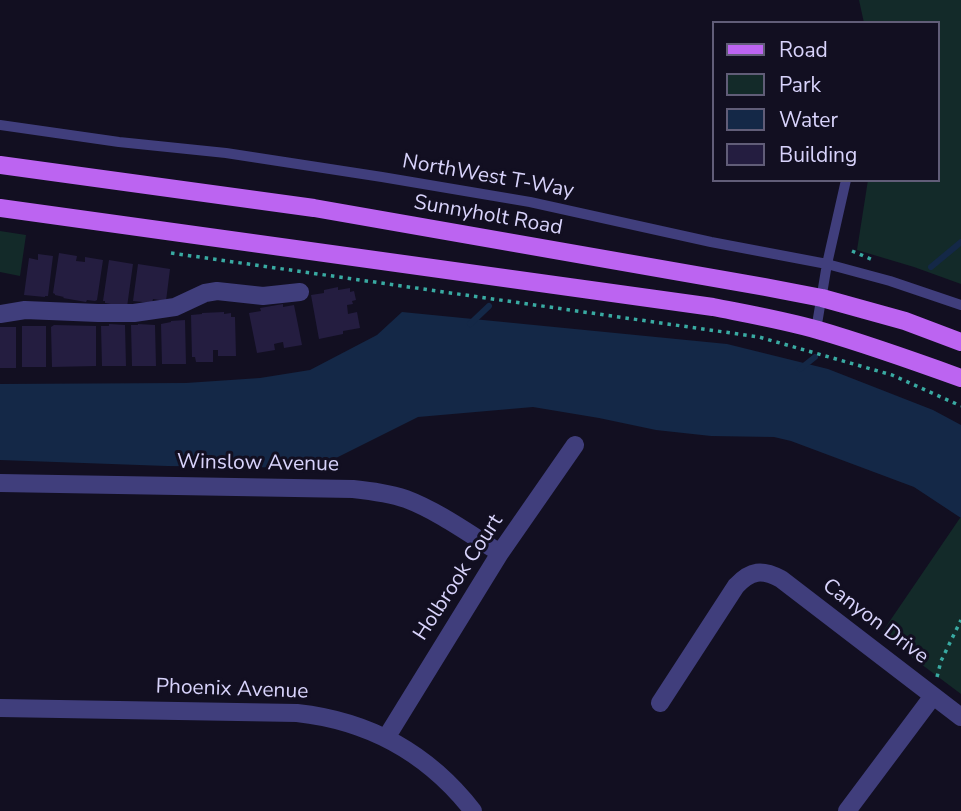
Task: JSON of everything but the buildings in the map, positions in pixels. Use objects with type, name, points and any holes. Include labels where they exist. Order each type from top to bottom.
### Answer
[{"type":"main road","name":"Sunnyholt Road","points":[[0,165],[314,208],[822,298],[905,321],[961,342]]},
{"type":"main road","points":[[0,208],[676,301],[779,320],[864,344],[961,378]]},
{"type":"street","points":[[0,314],[25,310],[134,313],[174,307],[205,293],[217,291],[263,296],[300,292]]},
{"type":"street","points":[[0,301],[25,310]]},
{"type":"street","name":"Holbrook Court","points":[[386,738],[500,553],[575,445]]},
{"type":"street","name":"Winslow Avenue","points":[[0,483],[353,489],[380,492],[407,499],[500,553]]},
{"type":"street","name":"Canyon Drive","points":[[660,703],[736,586],[755,564],[764,572],[781,579],[961,717]]},
{"type":"street","points":[[847,811],[933,696]]},
{"type":"street","name":"Phoenix Avenue","points":[[0,708],[297,713],[341,721],[386,738],[413,753],[439,772],[473,811]]},
{"type":"lane","name":"NorthWest T-Way","points":[[0,125],[119,142],[226,153],[530,202],[711,242],[827,264],[890,281],[961,305]]},
{"type":"lane","points":[[816,330],[827,264],[846,182]]},
{"type":"path","points":[[171,252],[759,337],[892,375],[961,406]]},
{"type":"path","points":[[933,696],[941,661],[961,620]]},
{"type":"green space","points":[[859,0],[961,0],[961,284],[857,250],[868,182],[940,182],[940,21],[864,21]]},
{"type":"green space","points":[[0,231],[26,235],[20,276],[0,272]]},
{"type":"green space","points":[[961,518],[961,694],[881,634]]},
{"type":"water","points":[[402,312],[727,344],[828,369],[933,410],[961,425],[961,518],[914,487],[791,441],[774,437],[711,436],[656,430],[533,407],[418,417],[316,468],[0,460],[0,384],[186,383],[260,378],[310,370],[377,335]]},
{"type":"waterway","points":[[931,267],[961,242]]},
{"type":"waterway","points":[[470,324],[489,306]]},
{"type":"waterway","points":[[800,369],[815,357]]}]
